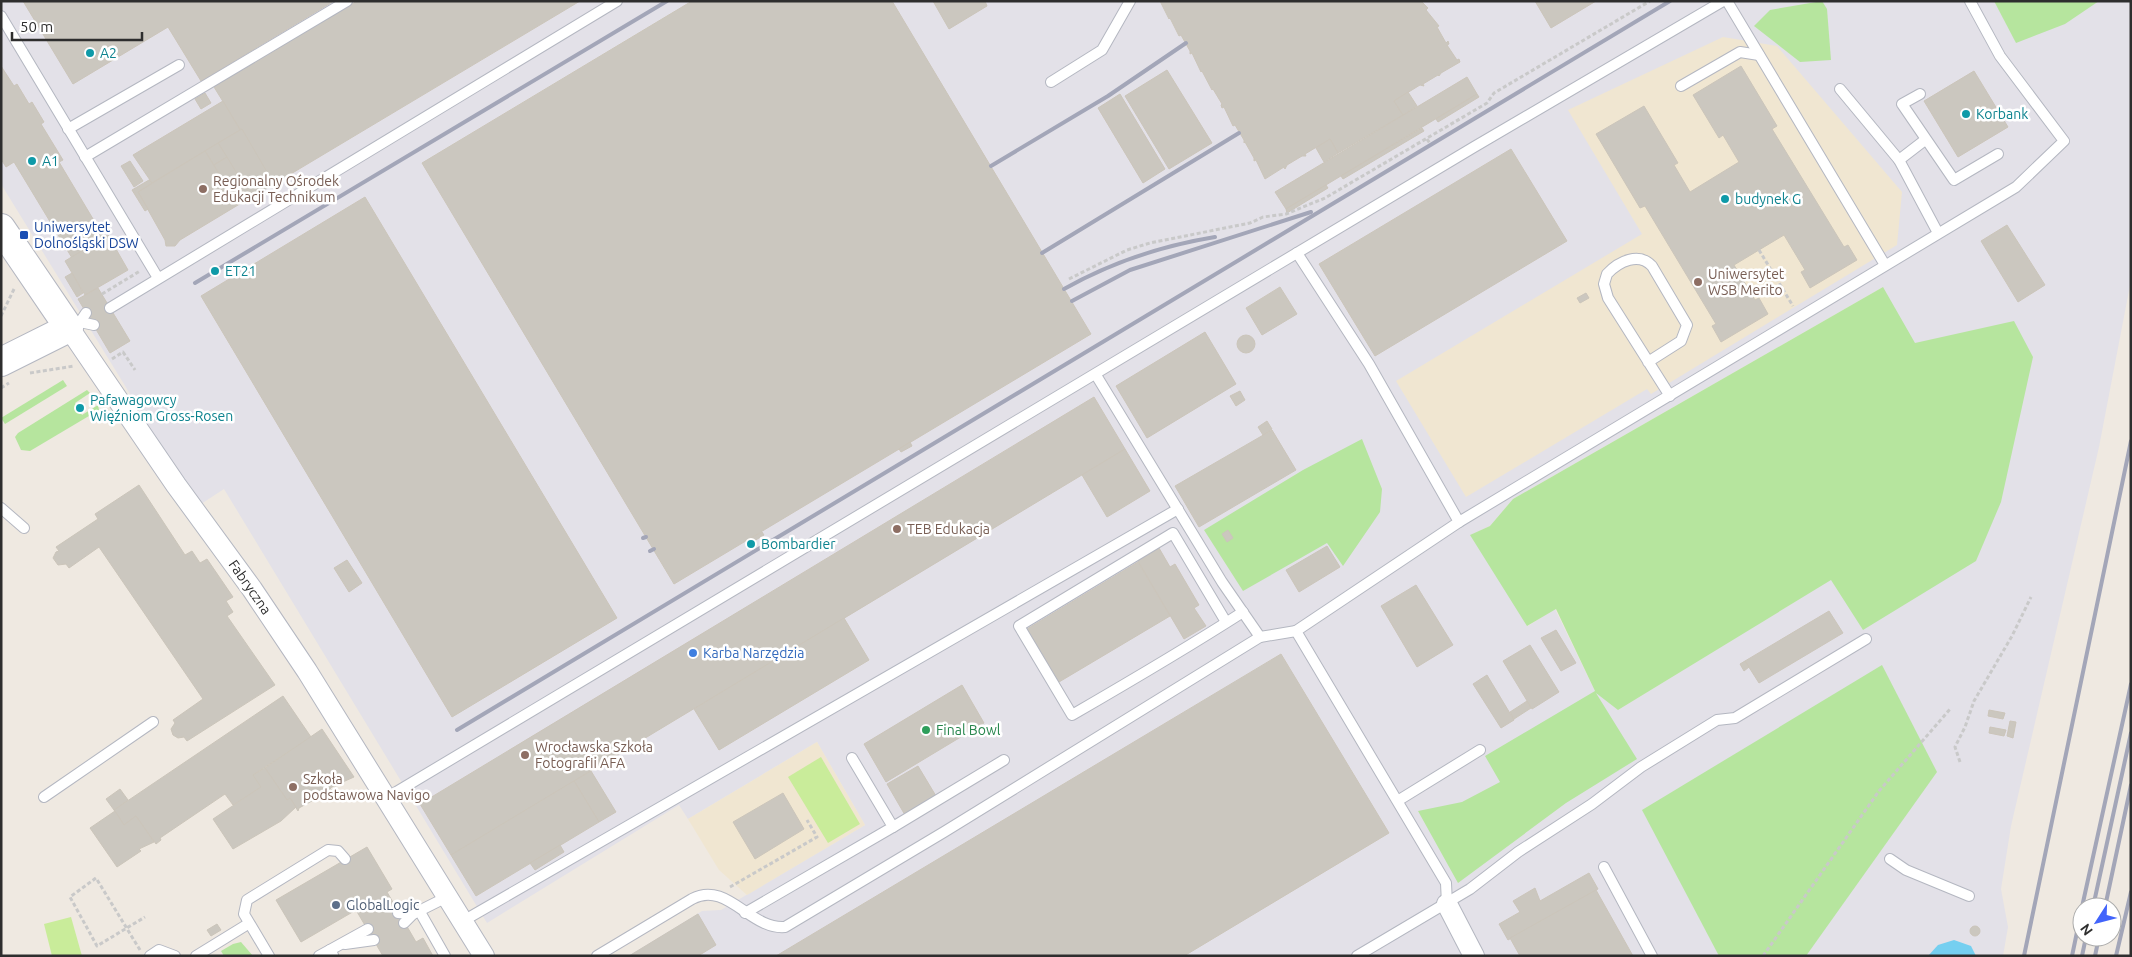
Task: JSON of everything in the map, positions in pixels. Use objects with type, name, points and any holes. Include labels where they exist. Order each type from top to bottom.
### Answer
[{"type":"street","name":"Fabryczna","points":[[1,228],[82,322],[99,372],[176,485],[258,597],[325,697],[484,956]]},
{"type":"street","points":[[14,372],[82,322]]},
{"type":"street","points":[[1447,904],[1474,956]]},
{"type":"lane","points":[[85,157],[346,1]]},
{"type":"lane","points":[[110,308],[617,1]]},
{"type":"lane","points":[[1051,82],[1102,50],[1130,1]]},
{"type":"lane","points":[[388,797],[1297,253],[1725,1],[1885,264]]},
{"type":"lane","points":[[597,956],[699,895],[720,896],[754,920],[774,928],[793,923],[1260,637],[1296,631],[1459,522],[1670,396],[1885,264],[2016,187],[2064,141],[2000,56],[1970,1]]},
{"type":"lane","points":[[1,16],[158,278]]},
{"type":"lane","points":[[1681,86],[1740,52],[1759,55]]},
{"type":"lane","points":[[68,128],[179,65]]},
{"type":"lane","points":[[1840,89],[1899,160],[1938,234]]},
{"type":"lane","points":[[1920,94],[1902,104],[1954,180],[1998,154]]},
{"type":"lane","points":[[1899,160],[1925,140]]},
{"type":"lane","points":[[1297,253],[1369,364],[1459,522]]},
{"type":"lane","points":[[1648,362],[1681,341],[1686,324],[1652,266],[1644,260],[1633,258],[1607,274],[1605,291],[1648,362],[1670,396]]},
{"type":"lane","points":[[1096,375],[1178,509],[1260,637]]},
{"type":"lane","points":[[1,508],[24,528]]},
{"type":"lane","points":[[463,921],[1178,509]]},
{"type":"lane","points":[[1226,622],[1172,533],[1019,626],[1072,715],[1243,612]]},
{"type":"lane","points":[[1296,631],[1399,800],[1446,883],[1447,904]]},
{"type":"lane","points":[[1357,956],[1447,904],[1518,852],[1592,804],[1640,767],[1717,720],[1735,718],[1866,639]]},
{"type":"lane","points":[[44,797],[153,722]]},
{"type":"lane","points":[[1399,800],[1480,750]]},
{"type":"lane","points":[[852,758],[893,827]]},
{"type":"lane","points":[[745,912],[893,827],[1004,760]]},
{"type":"lane","points":[[269,956],[248,924],[244,914],[247,900],[328,850],[338,851],[345,859]]},
{"type":"lane","points":[[1890,860],[1906,870],[1969,896]]},
{"type":"lane","points":[[1604,867],[1652,956]]},
{"type":"lane","points":[[404,923],[417,913],[448,897]]},
{"type":"lane","points":[[398,913],[417,913]]},
{"type":"lane","points":[[417,913],[445,956]]},
{"type":"lane","points":[[196,956],[248,924]]},
{"type":"lane","points":[[319,956],[332,953],[341,945],[368,929]]},
{"type":"lane","points":[[341,945],[374,940]]},
{"type":"lane","points":[[150,956],[160,950],[175,956]]},
{"type":"path","points":[[1069,279],[1127,250],[1150,243],[1250,223],[1263,217],[1286,214],[1325,198],[1487,103],[1494,93],[1650,1]]},
{"type":"path","points":[[1427,139],[1431,146]]},
{"type":"path","points":[[1759,250],[1799,317]]},
{"type":"path","points":[[102,294],[150,264]]},
{"type":"path","points":[[1,316],[17,282]]},
{"type":"path","points":[[99,372],[111,360],[123,352],[135,370]]},
{"type":"path","points":[[1,388],[14,372],[76,366]]},
{"type":"path","points":[[1960,762],[1955,747],[1965,727],[1974,701],[2008,644],[2032,597]]},
{"type":"path","points":[[1763,956],[1879,791],[1951,708]]},
{"type":"path","points":[[720,896],[735,883],[761,871],[817,837],[807,820]]},
{"type":"path","points":[[144,956],[126,928],[96,878],[70,897],[97,946],[126,928],[145,917]]},
{"type":"shaded area","points":[[1,1],[2131,1],[2131,280],[2099,447],[2011,826],[2001,889],[2008,927],[2003,956],[628,956],[702,911],[721,910],[865,825],[817,742],[688,819],[679,805],[487,923],[224,489],[201,504],[135,407],[135,402],[1,184]],"holes":[[[1883,287],[1864,630],[1832,579],[1618,710],[1595,691],[1555,609],[1528,626],[1471,535],[1490,526],[1513,499]]]},
{"type":"shaded area","name":"Uniwersytet WSB Merito","points":[[1723,37],[1777,46],[1902,192],[1897,245],[1651,394],[1647,389],[1466,497],[1396,381],[1642,234],[1568,110]]},
{"type":"shaded area","points":[[817,742],[865,825],[747,895],[719,870],[688,819]]},
{"type":"green space","points":[[1822,1],[1827,9],[1831,60],[1800,62],[1754,26],[1770,10]]},
{"type":"green space","points":[[1994,1],[2099,1],[2065,24],[2016,43]]},
{"type":"green space","points":[[1883,287],[1915,343],[2014,321],[2033,357],[2001,502],[1976,561],[1863,630],[1831,580],[1618,710],[1596,693],[1637,759],[1566,803],[1458,883],[1418,811],[1462,802],[1500,782],[1485,756],[1595,691],[1556,609],[1527,626],[1470,535],[1490,526],[1513,499]]},
{"type":"green space","points":[[63,380],[67,386],[5,424],[1,418]]},
{"type":"green space","points":[[87,390],[90,393],[75,403],[82,415],[98,405],[99,410],[30,451],[21,450],[15,437],[18,433]]},
{"type":"green space","points":[[1362,439],[1382,489],[1380,512],[1343,566],[1327,543],[1243,591],[1204,530],[1303,470]]},
{"type":"green space","points":[[1882,665],[1937,772],[1806,956],[1719,956],[1642,810]]},
{"type":"green space","points":[[821,757],[860,824],[828,843],[788,777]]},
{"type":"green space","points":[[71,917],[82,956],[52,956],[44,924]]},
{"type":"green space","points":[[241,942],[253,956],[224,956],[221,951]]},
{"type":"water","points":[[1954,940],[1971,946],[1976,956],[1928,956],[1938,945]]},
{"type":"building","name":"A2","points":[[23,1],[334,1],[201,81],[168,27],[73,84]]},
{"type":"building","points":[[357,1],[580,1],[274,184],[214,87]]},
{"type":"building","points":[[692,1],[892,1],[1091,334],[674,584],[422,163]]},
{"type":"building","points":[[933,1],[985,1],[987,6],[949,29]]},
{"type":"building","points":[[1160,1],[1421,1],[1428,8],[1426,10],[1439,26],[1437,27],[1446,43],[1448,41],[1449,44],[1447,45],[1460,62],[1423,84],[1424,86],[1420,85],[1394,101],[1403,115],[1338,153],[1330,139],[1305,154],[1306,156],[1302,156],[1287,165],[1285,169],[1284,167],[1265,179],[1256,160],[1254,161],[1224,107],[1222,108],[1222,104],[1201,72],[1192,53],[1190,54],[1181,35],[1179,36]]},
{"type":"building","points":[[1535,1],[1596,1],[1551,28]]},
{"type":"building","name":"A1","points":[[1,66],[14,86],[17,84],[29,104],[32,102],[44,122],[41,124],[63,160],[59,162],[105,239],[72,258],[14,162],[6,167],[1,159]]},
{"type":"building","name":"budynek G","points":[[1741,66],[1777,126],[1772,129],[1844,247],[1848,245],[1857,260],[1810,288],[1801,272],[1805,270],[1784,235],[1734,265],[1755,300],[1759,298],[1768,314],[1721,342],[1712,326],[1716,324],[1645,206],[1640,208],[1596,134],[1644,106],[1678,163],[1674,165],[1690,192],[1739,162],[1723,135],[1719,138],[1693,95]]},
{"type":"building","points":[[1167,70],[1212,143],[1169,169],[1125,96]]},
{"type":"building","name":"Korbank","points":[[1974,71],[2008,127],[1958,157],[1924,101]]},
{"type":"building","points":[[1467,77],[1477,94],[1286,209],[1275,192]]},
{"type":"building","points":[[1408,92],[1417,106],[1403,115],[1394,101]]},
{"type":"building","points":[[205,93],[211,103],[201,109],[195,99]]},
{"type":"building","points":[[1120,94],[1165,169],[1143,183],[1098,108]]},
{"type":"building","points":[[1477,94],[1479,97],[1438,122],[1436,119]]},
{"type":"building","points":[[223,101],[240,130],[152,183],[133,155]]},
{"type":"building","points":[[1422,128],[1424,131],[1343,179],[1341,176]]},
{"type":"building","points":[[242,129],[274,184],[251,197],[218,143]]},
{"type":"building","points":[[1330,139],[1338,153],[1324,162],[1316,148]]},
{"type":"building","points":[[218,143],[227,157],[214,165],[205,151]]},
{"type":"building","points":[[1511,149],[1567,241],[1375,356],[1319,264]]},
{"type":"building","points":[[205,151],[238,205],[180,240],[175,246],[166,246],[165,240],[138,192]]},
{"type":"building","points":[[227,157],[251,197],[238,205],[214,165]]},
{"type":"building","points":[[130,161],[143,181],[134,187],[121,166]]},
{"type":"building","points":[[149,180],[152,183],[138,192],[148,209],[145,211],[132,190]]},
{"type":"building","points":[[1326,185],[1328,188],[1287,213],[1286,209]]},
{"type":"building","points":[[365,197],[617,618],[452,717],[201,296]]},
{"type":"building","points":[[2007,225],[2045,285],[2018,302],[1981,241]]},
{"type":"building","points":[[108,235],[128,270],[85,295],[65,261]]},
{"type":"building","points":[[72,273],[83,293],[77,297],[65,277]]},
{"type":"building","points":[[1280,287],[1297,314],[1262,335],[1246,308]]},
{"type":"building","points":[[98,288],[130,341],[110,353],[78,299]]},
{"type":"building","points":[[1586,293],[1589,298],[1580,303],[1577,298]]},
{"type":"building","points":[[1205,332],[1236,384],[1147,438],[1116,386]]},
{"type":"building","points":[[1242,335],[1250,335],[1255,340],[1253,351],[1242,353],[1237,348],[1237,340]]},
{"type":"building","points":[[1240,391],[1245,400],[1236,406],[1230,396]]},
{"type":"building","points":[[1094,397],[1125,449],[451,855],[420,804]]},
{"type":"building","points":[[1267,421],[1272,429],[1263,435],[1258,427]]},
{"type":"building","points":[[1272,430],[1296,470],[1199,527],[1175,486]]},
{"type":"building","points":[[910,442],[912,446],[901,452],[899,449]]},
{"type":"building","points":[[1125,449],[1150,491],[1107,517],[1082,475]]},
{"type":"building","points":[[139,485],[185,555],[192,551],[200,563],[207,559],[233,597],[226,601],[233,612],[227,616],[275,685],[187,741],[184,737],[178,738],[173,735],[171,729],[175,723],[173,720],[203,699],[99,547],[69,568],[66,564],[58,565],[53,558],[56,552],[59,551],[56,547],[98,519],[95,514]]},
{"type":"building","points":[[1228,530],[1233,538],[1227,542],[1222,534]]},
{"type":"building","points":[[762,532],[764,535],[754,541],[751,538]]},
{"type":"building","points":[[1327,546],[1340,567],[1299,592],[1286,570]]},
{"type":"building","points":[[1159,548],[1170,567],[1175,564],[1199,605],[1194,608],[1206,626],[1184,639],[1138,561]]},
{"type":"building","points":[[347,560],[362,583],[349,592],[334,568]]},
{"type":"building","points":[[1138,562],[1170,616],[1059,682],[1027,629]]},
{"type":"building","points":[[1416,585],[1453,645],[1417,667],[1381,606]]},
{"type":"building","points":[[1829,611],[1843,633],[1759,683],[1745,661]]},
{"type":"building","points":[[844,618],[869,660],[719,750],[694,709]]},
{"type":"building","points":[[1556,630],[1576,663],[1561,671],[1541,638]]},
{"type":"building","points":[[1530,645],[1559,692],[1532,709],[1503,661]]},
{"type":"building","points":[[1281,654],[1389,833],[1184,956],[776,956]]},
{"type":"building","points":[[1745,661],[1749,667],[1744,671],[1740,664]]},
{"type":"building","points":[[1487,675],[1514,720],[1501,728],[1473,684]]},
{"type":"building","points":[[962,685],[984,723],[886,782],[864,744]]},
{"type":"building","points":[[283,696],[311,737],[253,775],[261,787],[233,805],[225,794],[160,838],[161,840],[156,844],[136,816],[124,825],[114,810]]},
{"type":"building","points":[[1527,701],[1531,708],[1514,719],[1510,712]]},
{"type":"building","points":[[1989,710],[2005,713],[2003,719],[1988,716]]},
{"type":"building","points":[[2010,721],[2016,722],[2013,738],[2007,736]]},
{"type":"building","points":[[1990,727],[2006,730],[2004,736],[1989,733]]},
{"type":"building","points":[[322,729],[354,777],[336,785],[335,788],[334,786],[330,788],[332,790],[299,808],[298,811],[290,798],[287,800],[265,768]]},
{"type":"building","points":[[918,766],[936,796],[905,815],[887,784]]},
{"type":"building","points":[[265,768],[287,800],[290,798],[296,807],[281,821],[233,849],[213,819],[261,787],[253,775]]},
{"type":"building","points":[[591,771],[616,812],[599,822],[574,781]]},
{"type":"building","points":[[574,781],[599,822],[476,896],[451,855]]},
{"type":"building","points":[[120,789],[128,800],[114,810],[106,799]]},
{"type":"building","points":[[783,793],[804,829],[755,859],[733,822]]},
{"type":"building","points":[[115,811],[124,825],[136,816],[154,842],[139,849],[141,851],[117,867],[90,828]]},
{"type":"building","points":[[560,845],[564,852],[535,870],[530,863]]},
{"type":"building","name":"GlobalLogic","points":[[367,847],[392,889],[387,892],[416,942],[423,938],[433,956],[383,956],[356,910],[301,942],[276,900]]},
{"type":"building","points":[[1589,873],[1598,889],[1508,940],[1499,924],[1520,912],[1513,901],[1535,888],[1540,901]]},
{"type":"building","points":[[1596,890],[1633,956],[1520,956],[1510,938]]},
{"type":"building","points":[[698,914],[716,945],[698,956],[629,956]]},
{"type":"building","points":[[217,924],[221,930],[211,936],[207,930]]},
{"type":"building","points":[[1975,926],[1980,931],[1975,936],[1970,931]]},
{"type":"railway","points":[[195,283],[667,1]]},
{"type":"railway","points":[[457,730],[1670,1]]},
{"type":"railway","points":[[991,166],[1108,96],[1186,43]]},
{"type":"railway","points":[[1042,253],[1239,133]]},
{"type":"railway","points":[[1072,301],[1130,270],[1311,212]]},
{"type":"railway","points":[[1064,289],[1082,279],[1137,256],[1175,245],[1215,237]]},
{"type":"railway","points":[[2024,956],[2131,441]]},
{"type":"railway","points":[[650,551],[654,549]]},
{"type":"railway","points":[[2084,897],[2131,684]]},
{"type":"railway","points":[[2095,897],[2131,733]]},
{"type":"railway","points":[[2107,897],[2131,785]]},
{"type":"railway","points":[[2116,956],[2131,892]]},
{"type":"railway","points":[[2072,956],[2074,947]]},
{"type":"railway","points":[[2082,956],[2084,947]]},
{"type":"railway","points":[[2095,956],[2097,947]]},
{"type":"place","name":"A2","points":[[90,53]]},
{"type":"place","name":"Korbank","points":[[1966,114]]},
{"type":"place","name":"A1","points":[[32,161]]},
{"type":"place","name":"Regionalny Ośrodek Edukacji Technikum","points":[[203,189]]},
{"type":"place","name":"budynek G","points":[[1725,199]]},
{"type":"place","name":"Uniwersytet Dolnośląski DSW","points":[[24,235]]},
{"type":"place","name":"ET21","points":[[215,271]]},
{"type":"place","name":"Uniwersytet WSB Merito","points":[[1698,282]]},
{"type":"place","name":"Pafawagowcy Więźniom Gross-Rosen","points":[[80,408]]},
{"type":"place","name":"TEB Edukacja","points":[[897,529]]},
{"type":"place","name":"Bombardier","points":[[751,544]]},
{"type":"place","name":"Karba Narzędzia","points":[[693,653]]},
{"type":"place","name":"Final Bowl","points":[[926,730]]},
{"type":"place","name":"Wrocławska Szkoła Fotografii AFA","points":[[525,755]]},
{"type":"place","name":"Szkoła podstawowa Navigo","points":[[293,787]]},
{"type":"place","name":"GlobalLogic","points":[[336,905]]}]
